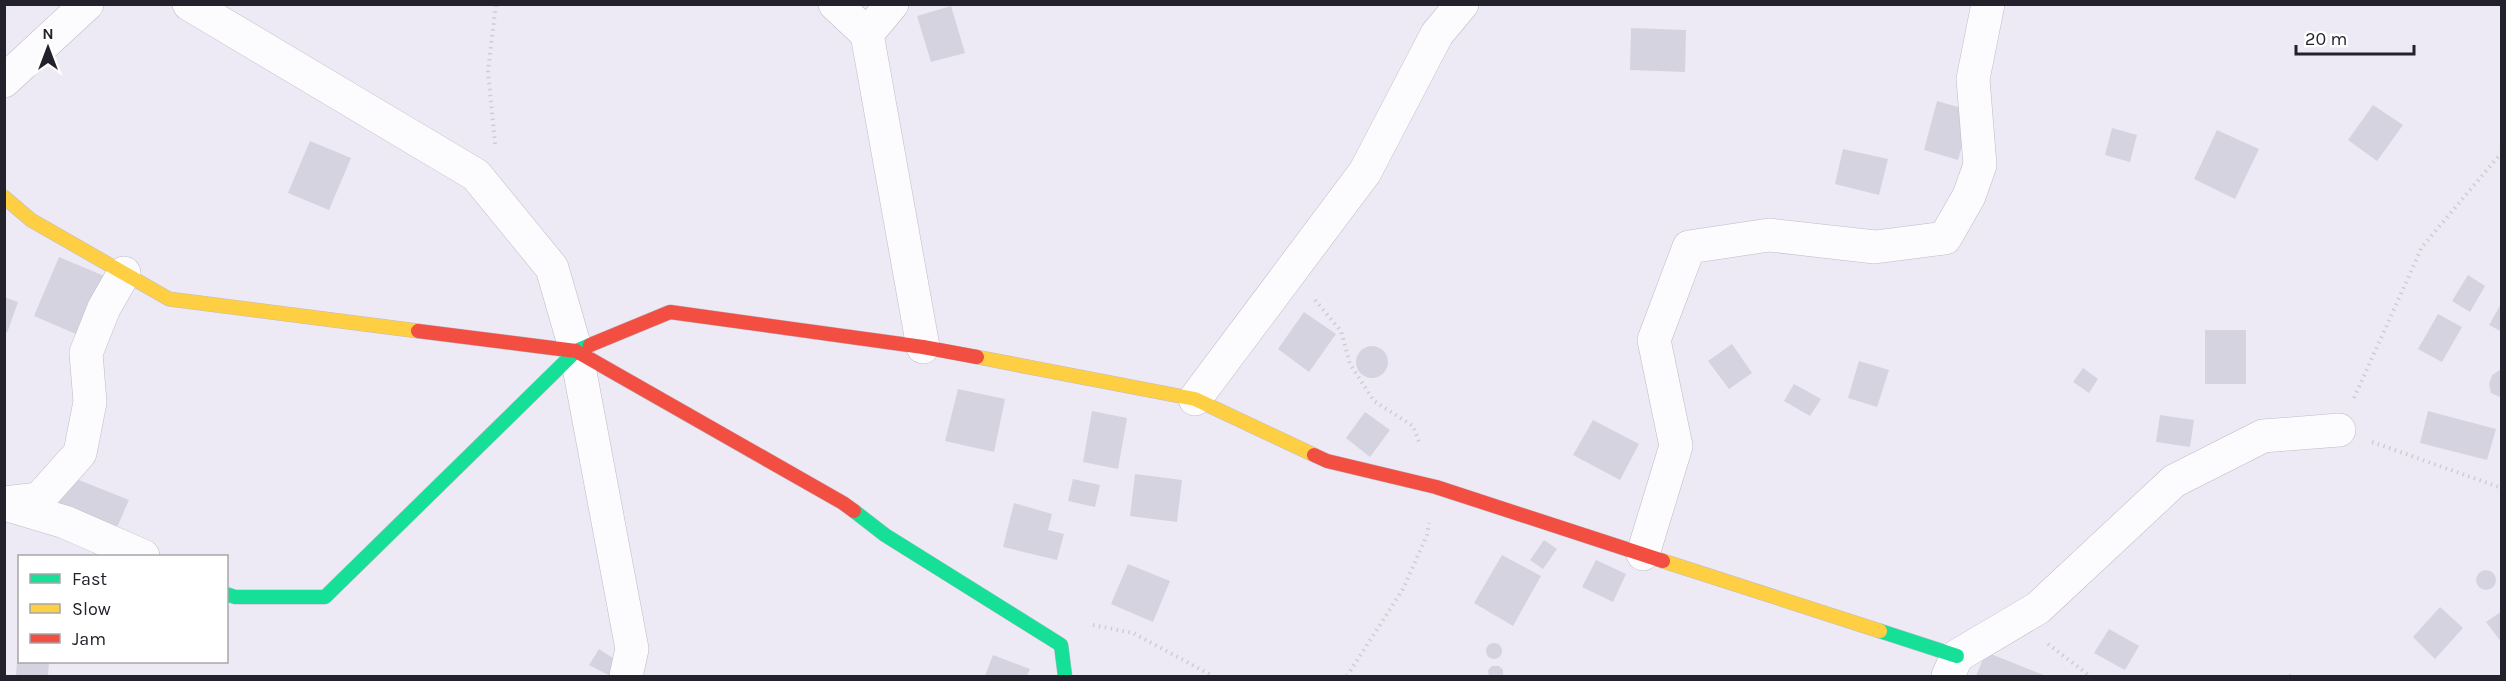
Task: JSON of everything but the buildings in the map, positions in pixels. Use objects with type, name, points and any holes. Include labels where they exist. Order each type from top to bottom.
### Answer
[{"type":"street","points":[[4,81],[87,4]]},
{"type":"street","points":[[189,4],[476,175],[552,268],[576,351],[632,649],[626,676]]},
{"type":"street","points":[[835,4],[867,34],[923,347]]},
{"type":"street","points":[[867,34],[892,4]]},
{"type":"street","points":[[1195,399],[1365,172],[1437,34],[1462,4]]},
{"type":"street","points":[[1643,554],[1676,446],[1654,340],[1689,247],[1769,235],[1875,247],[1945,238],[1969,196],[1980,165],[1973,79],[1988,4]]},
{"type":"street","points":[[4,197],[31,220],[169,299],[576,351],[843,503],[885,536],[1061,645],[1065,676]]},
{"type":"street","points":[[4,503],[39,499],[80,453],[90,402],[86,353],[104,308],[124,273]]},
{"type":"street","points":[[228,595],[235,597],[325,597],[576,351],[670,312],[923,347],[1195,399],[1327,461],[1436,487],[1643,554],[1953,666],[2017,620],[2038,608],[2174,481],[2263,436],[2339,430]]},
{"type":"street","points":[[4,503],[65,522],[141,555]]},
{"type":"path","points":[[495,147],[488,71],[496,4]]},
{"type":"path","points":[[2502,153],[2422,247],[2339,430],[2502,488]]},
{"type":"path","points":[[2017,620],[2090,676]]},
{"type":"path","points":[[1061,645],[1089,624],[1133,633],[1213,676]]},
{"type":"path","points":[[2289,676],[2294,676]]},
{"type":"traffic: fast","points":[[228,595],[235,597],[325,597],[576,351],[590,345]]},
{"type":"traffic: fast","points":[[854,511],[885,535],[1061,645],[1065,676]]},
{"type":"traffic: fast","points":[[1880,631],[1957,656]]},
{"type":"traffic: slow","points":[[4,197],[31,220],[169,299],[418,331]]},
{"type":"traffic: slow","points":[[977,357],[1195,399],[1314,455]]},
{"type":"traffic: slow","points":[[1663,561],[1880,631]]},
{"type":"traffic: jam","points":[[590,345],[670,312],[923,347],[977,357]]},
{"type":"traffic: jam","points":[[418,331],[576,351],[854,511]]},
{"type":"traffic: jam","points":[[1314,455],[1327,461],[1436,487],[1663,561]]}]
